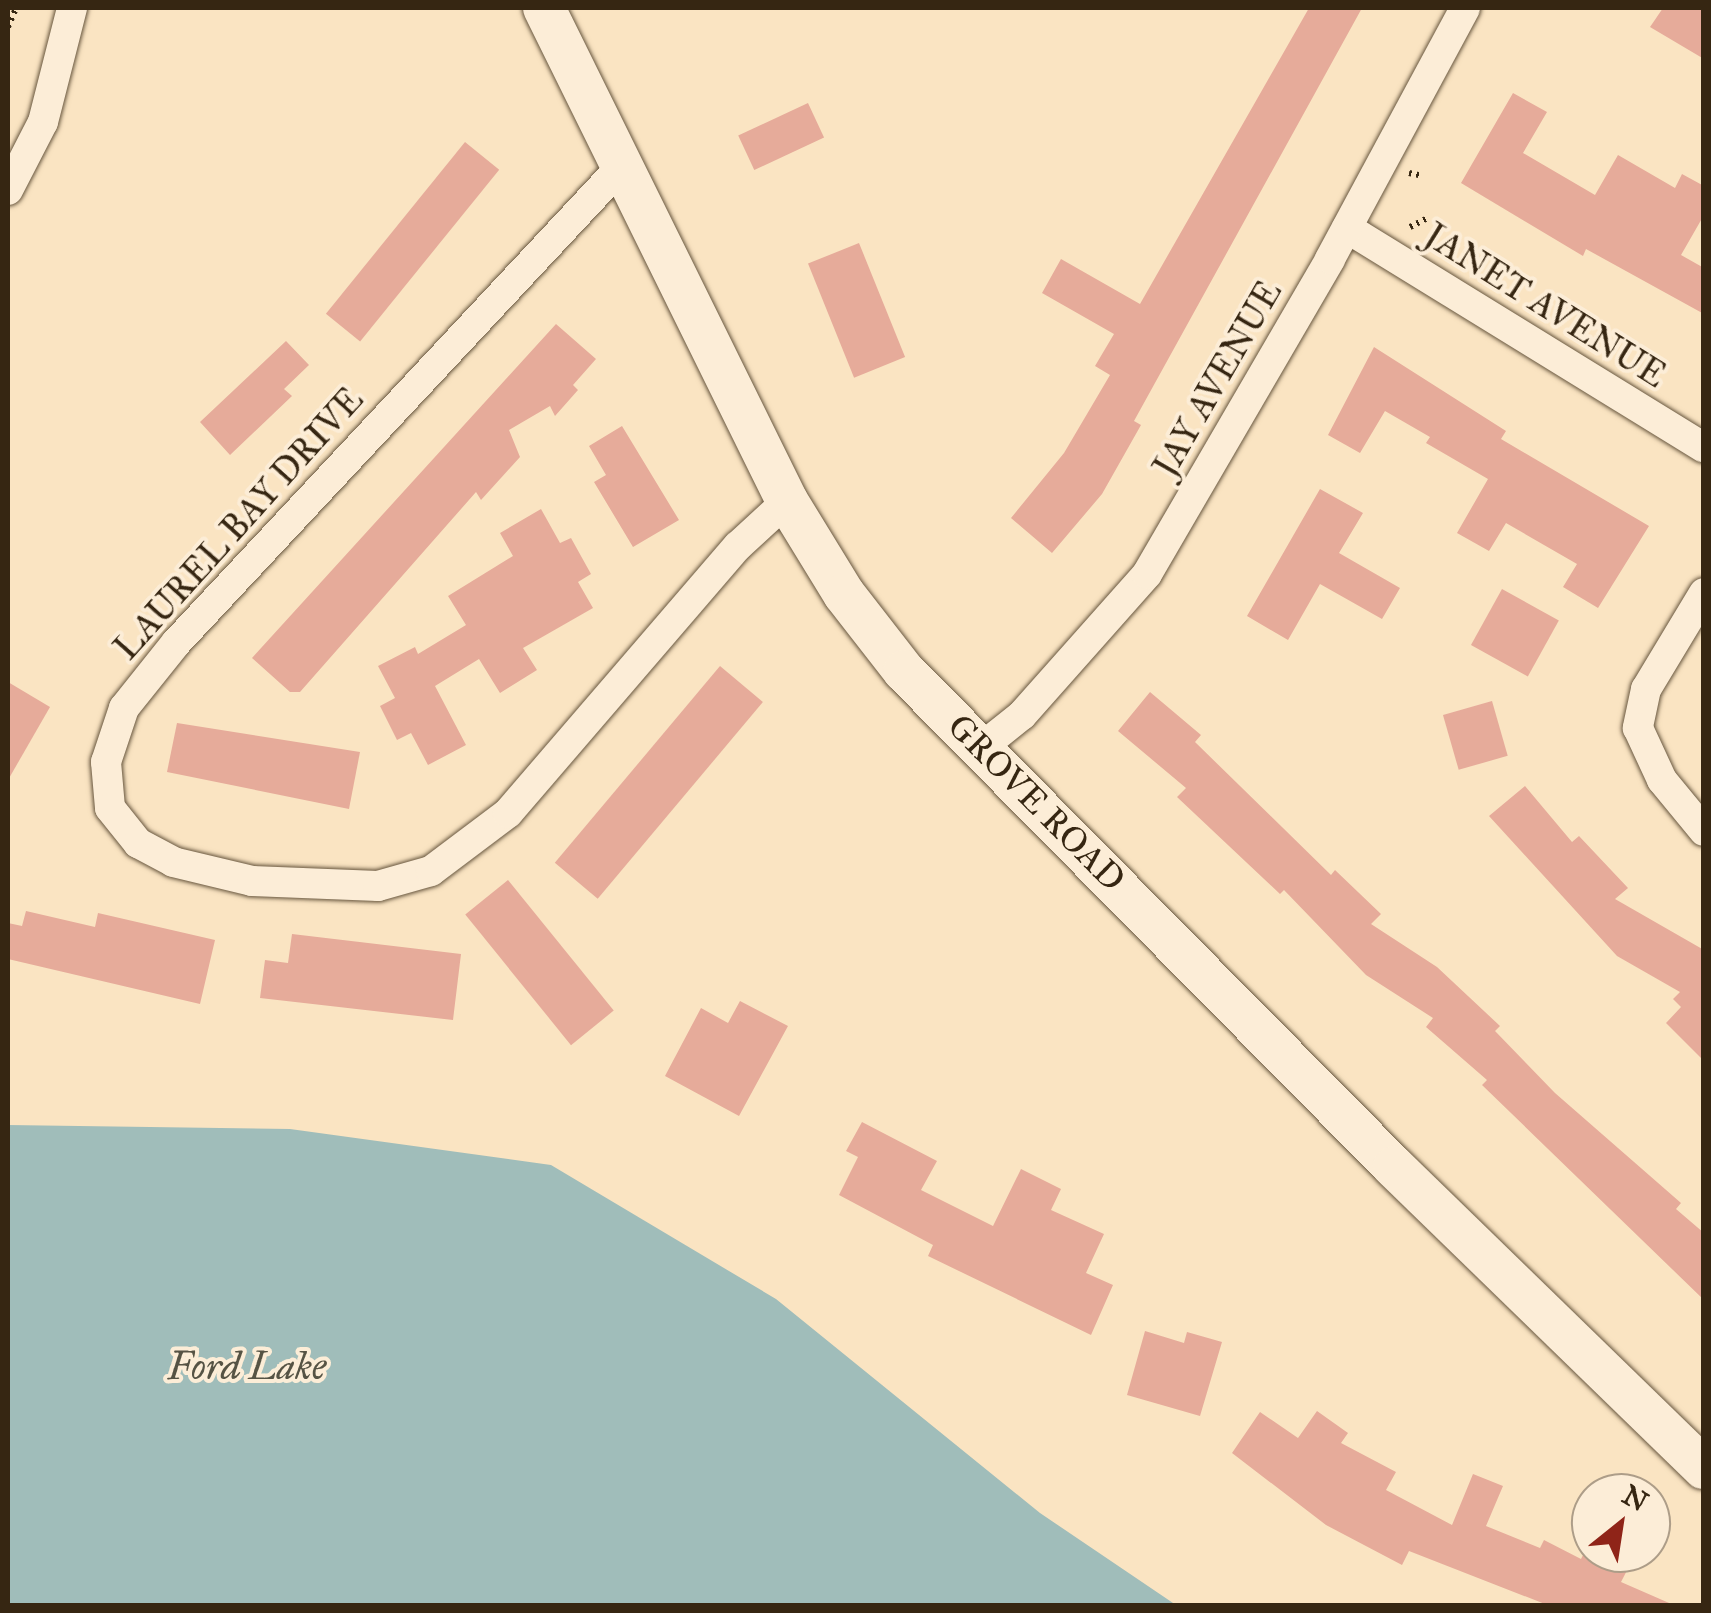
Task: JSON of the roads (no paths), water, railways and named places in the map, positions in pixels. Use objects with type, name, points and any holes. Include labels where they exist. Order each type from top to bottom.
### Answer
[{"type":"main road","name":"GROVE ROAD","points":[[544,8],[787,501],[844,594],[904,671],[1394,1167],[1704,1468]]},
{"type":"street","points":[[8,190],[43,122],[72,8]]},
{"type":"street","name":"JAY AVENUE","points":[[982,747],[1022,715],[1147,574],[1347,228],[1465,8]]},
{"type":"street","name":"LAUREL BAY DRIVE","points":[[620,168],[176,644],[124,708],[106,762],[110,808],[138,843],[173,862],[252,881],[378,886],[430,871],[508,813],[738,546],[787,501]]},
{"type":"street","name":"JANET AVENUE","points":[[1347,228],[1704,448]]},
{"type":"street","points":[[1704,593],[1646,688],[1638,728],[1662,780],[1704,831]]},
{"type":"water","name":"Ford Lake","points":[[8,1125],[290,1129],[551,1165],[776,1299],[1040,1513],[1176,1605],[8,1605]]}]
